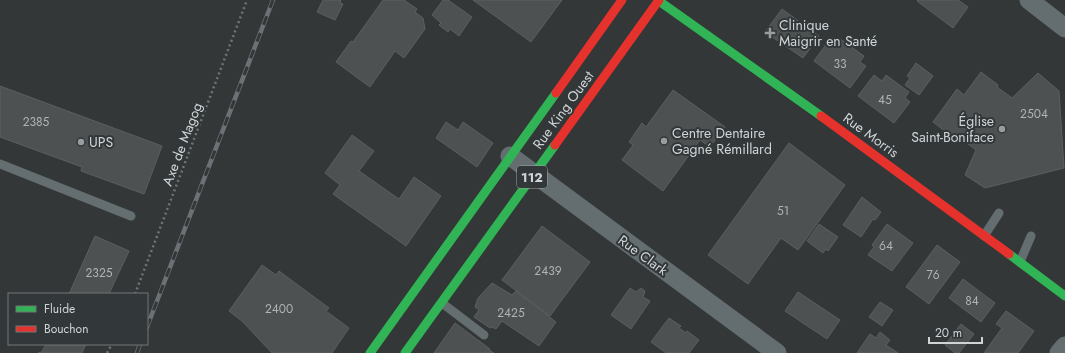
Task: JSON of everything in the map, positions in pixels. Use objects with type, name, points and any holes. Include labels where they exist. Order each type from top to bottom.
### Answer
[{"type":"main road","name":"Rue King Ouest","points":[[370,353],[622,0]]},
{"type":"main road","name":"Rue King Ouest","points":[[405,353],[659,1]]},
{"type":"main road","name":"Rue Morris","points":[[659,1],[871,151],[1065,296]]},
{"type":"street","points":[[1029,0],[1065,28]]},
{"type":"street","name":"Rue Clark","points":[[510,156],[777,353]]},
{"type":"street","points":[[1060,353],[1065,346]]},
{"type":"lane","points":[[0,164],[131,216]]},
{"type":"lane","points":[[984,236],[998,213]]},
{"type":"lane","points":[[1020,262],[1031,236]]},
{"type":"lane","points":[[442,303],[484,335]]},
{"type":"path","name":"Axe de Magog","points":[[135,293],[247,0]]},
{"type":"building","points":[[323,0],[341,0],[340,3],[343,4],[335,20],[317,12]]},
{"type":"building","points":[[383,0],[404,0],[417,9],[415,12],[423,18],[425,29],[404,58],[395,51],[370,87],[336,62],[351,41],[353,42]]},
{"type":"building","points":[[443,0],[448,0],[472,17],[459,36],[450,29],[448,32],[439,25],[441,23],[432,15]]},
{"type":"building","points":[[473,0],[562,0],[531,42]]},
{"type":"building","points":[[958,0],[968,7],[953,28],[917,1]]},
{"type":"building","points":[[782,9],[819,36],[803,58],[765,32]]},
{"type":"building","points":[[839,38],[864,56],[860,62],[866,66],[850,88],[814,61],[830,39],[835,43]]},
{"type":"building","points":[[916,63],[933,76],[919,95],[905,85],[910,78],[907,76]]},
{"type":"building","name":"Église Saint-Boniface","points":[[981,72],[998,85],[997,87],[1012,98],[1038,73],[1059,91],[1064,168],[985,188],[965,175],[976,150],[956,135],[954,138],[933,122],[957,89],[964,95]]},
{"type":"building","points":[[874,75],[882,81],[886,75],[909,92],[905,98],[910,102],[894,123],[858,96]]},
{"type":"building","name":"UPS","points":[[0,86],[162,146],[144,194],[81,171],[82,167],[0,137]]},
{"type":"building","name":"Centre Dentaire Gagné Rémillard","points":[[673,90],[725,127],[710,147],[700,140],[663,191],[622,160],[633,145],[629,142],[642,123],[646,127]]},
{"type":"building","points":[[446,122],[458,130],[463,122],[493,143],[477,167],[436,138]]},
{"type":"building","points":[[352,135],[374,151],[359,171],[399,199],[414,177],[441,196],[406,246],[333,194],[340,185],[325,173]]},
{"type":"building","points":[[789,143],[845,185],[798,250],[781,238],[748,284],[708,255]]},
{"type":"building","points":[[862,197],[881,212],[875,220],[873,219],[861,237],[843,225]]},
{"type":"building","points":[[819,224],[838,237],[828,251],[826,249],[823,253],[807,241]]},
{"type":"building","points":[[887,224],[913,243],[892,271],[868,255],[874,247],[872,245]]},
{"type":"building","points":[[542,226],[590,262],[550,316],[502,280]]},
{"type":"building","points":[[95,236],[129,251],[109,293],[69,293]]},
{"type":"building","points":[[937,245],[960,262],[929,304],[906,287]]},
{"type":"building","points":[[262,265],[276,275],[279,271],[329,308],[326,311],[349,328],[332,353],[272,353],[243,322],[229,311]]},
{"type":"building","points":[[963,279],[995,303],[981,322],[949,298]]},
{"type":"building","points":[[492,283],[512,295],[516,291],[556,322],[539,346],[502,321],[496,329],[492,327],[490,328],[474,317],[479,310],[475,307],[478,298]]},
{"type":"building","points":[[630,288],[636,292],[641,288],[645,291],[643,297],[650,301],[631,329],[611,315]]},
{"type":"building","points":[[798,292],[840,320],[827,339],[785,311]]},
{"type":"building","points":[[880,302],[893,310],[882,326],[869,317]]},
{"type":"building","points":[[1006,311],[1034,331],[1018,353],[984,353],[1002,328],[996,324]]},
{"type":"building","points":[[669,318],[681,326],[679,328],[686,333],[687,331],[699,340],[689,353],[666,353],[651,342]]},
{"type":"building","points":[[455,323],[490,349],[489,350],[494,353],[434,353]]},
{"type":"building","points":[[961,324],[974,334],[959,353],[955,353],[945,345]]},
{"type":"building","points":[[880,332],[890,340],[886,345],[898,353],[857,353],[870,334],[876,338]]},
{"type":"building","points":[[46,345],[86,345],[82,353],[38,353],[42,352]]},
{"type":"railway","points":[[148,324],[273,0]]},
{"type":"railway","points":[[137,353],[140,345]]},
{"type":"traffic: fast","points":[[659,1],[821,116]]},
{"type":"traffic: fast","points":[[370,353],[556,93]]},
{"type":"traffic: fast","points":[[405,353],[555,145]]},
{"type":"traffic: fast","points":[[1009,254],[1065,296]]},
{"type":"traffic: jam","points":[[556,93],[622,0]]},
{"type":"traffic: jam","points":[[555,145],[659,0]]},
{"type":"traffic: jam","points":[[821,116],[1009,254]]},
{"type":"place","name":"Clinique Maigrir en Santé","points":[[770,33]]},
{"type":"place","name":"Église Saint-Boniface","points":[[1002,129]]},
{"type":"place","name":"Centre Dentaire Gagné Rémillard","points":[[664,141]]},
{"type":"place","name":"UPS","points":[[81,142]]}]
